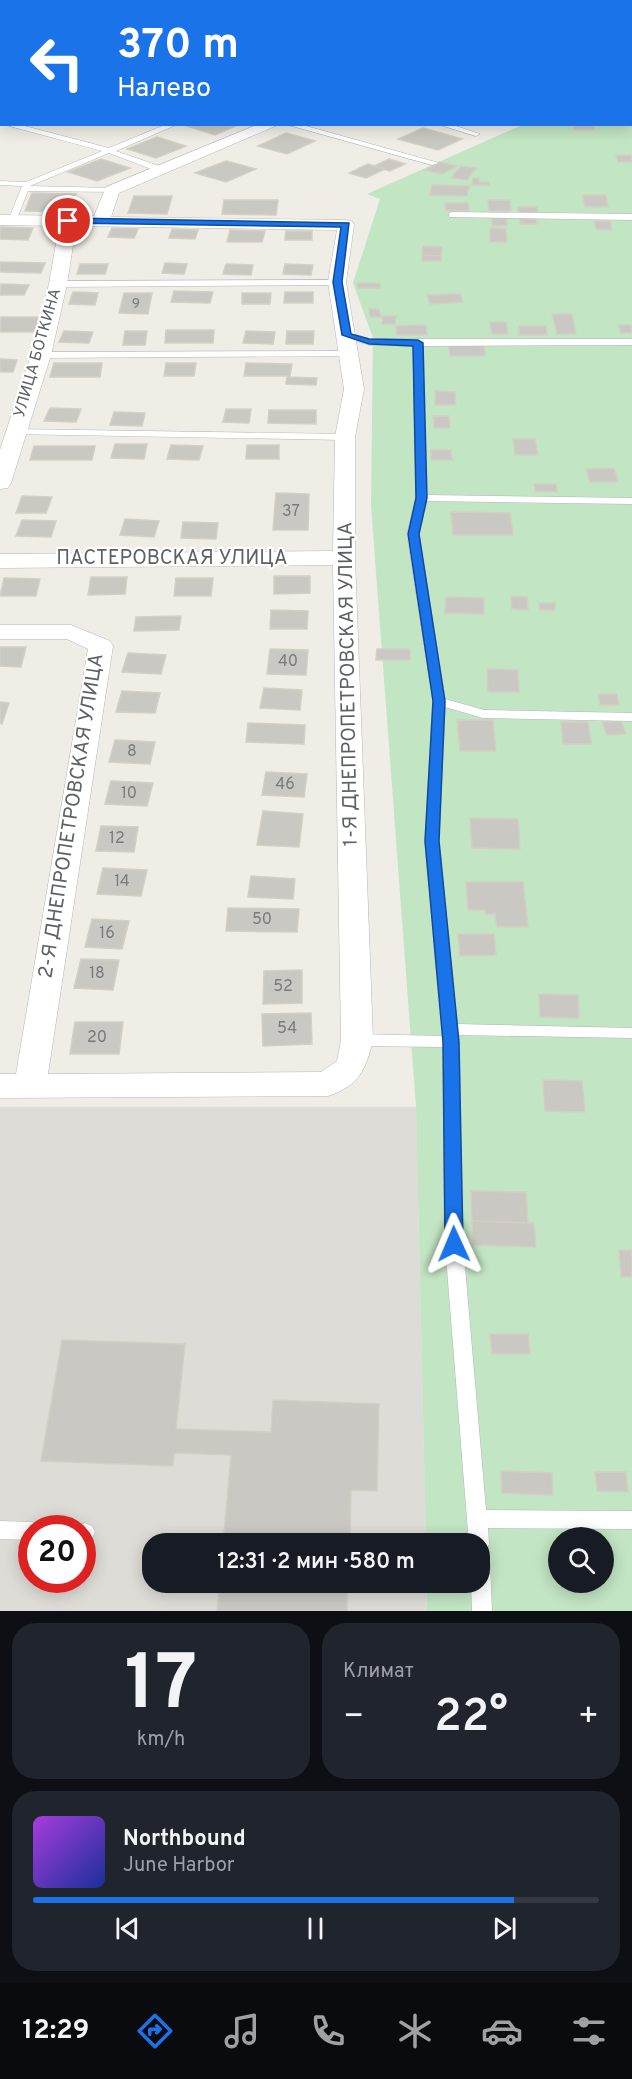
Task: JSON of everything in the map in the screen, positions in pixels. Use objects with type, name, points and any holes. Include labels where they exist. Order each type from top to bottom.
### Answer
[{"type":"street","points":[[101,221],[112,190],[268,126]]},
{"type":"street","name":"1-Я ДНЕПРОПЕТРОВСКАЯ УЛИЦА","points":[[0,1086],[328,1084],[351,1066],[357,1040],[345,558],[345,437],[354,389],[337,282],[346,225],[6,220]]},
{"type":"street","name":"УЛИЦА БОТКИНА","points":[[1,474],[41,355],[58,284],[68,221]]},
{"type":"street","name":"ПАСТЕРОВСКАЯ УЛИЦА","points":[[0,561],[345,558]]},
{"type":"street","name":"2-Я ДНЕПРОПЕТРОВСКАЯ УЛИЦА","points":[[0,632],[71,632],[101,646],[30,1086]]},
{"type":"lane","points":[[11,126],[91,144],[107,152],[159,169]]},
{"type":"lane","points":[[6,220],[26,186],[170,126]]},
{"type":"lane","points":[[296,126],[435,163]]},
{"type":"lane","points":[[447,126],[476,134]]},
{"type":"lane","points":[[0,183],[112,190]]},
{"type":"lane","points":[[452,215],[632,217]]},
{"type":"lane","points":[[58,284],[337,282]]},
{"type":"lane","points":[[41,355],[348,345],[369,342],[632,342]]},
{"type":"lane","points":[[418,343],[421,498],[413,534],[439,701],[432,841],[451,1036],[454,1244],[479,1533]]},
{"type":"lane","points":[[15,432],[345,437]]},
{"type":"lane","points":[[421,498],[632,501]]},
{"type":"lane","points":[[439,701],[483,714],[632,717]]},
{"type":"lane","points":[[357,1040],[632,1033]]},
{"type":"lane","points":[[478,1519],[632,1520]]},
{"type":"lane","points":[[0,1530],[18,1531]]},
{"type":"lane","points":[[481,1593],[482,1611]]},
{"type":"shaded area","points":[[0,1107],[416,1107],[426,1533],[142,1533],[142,1593],[426,1593],[427,1611],[0,1611]]},
{"type":"green space","points":[[520,126],[632,126],[632,1611],[427,1611],[426,1593],[490,1593],[490,1533],[426,1533],[416,1107],[371,505],[373,338],[353,283],[380,199],[367,194]]},
{"type":"building","points":[[187,126],[235,126],[215,135]]},
{"type":"building","points":[[574,126],[593,126],[594,130],[574,130]]},
{"type":"building","points":[[423,128],[462,139],[438,150],[398,139]]},
{"type":"building","points":[[286,133],[315,141],[287,154],[258,146]]},
{"type":"building","points":[[157,137],[186,146],[156,158],[127,149]]},
{"type":"building","points":[[616,155],[631,155],[632,162],[618,162]]},
{"type":"building","points":[[101,159],[130,168],[97,181],[68,172]]},
{"type":"building","points":[[389,159],[405,164],[390,171],[374,166]]},
{"type":"building","points":[[226,161],[256,169],[226,182],[195,173]]},
{"type":"building","points":[[440,162],[457,166],[442,174],[425,170]]},
{"type":"building","points":[[368,164],[385,169],[366,178],[349,173]]},
{"type":"building","points":[[461,166],[476,168],[467,180],[451,178]]},
{"type":"building","points":[[473,178],[479,178],[479,182],[489,182],[489,185],[472,185]]},
{"type":"building","points":[[432,185],[469,186],[467,196],[430,195]]},
{"type":"building","points":[[32,193],[76,194],[70,212],[25,211]]},
{"type":"building","points":[[583,195],[606,195],[608,207],[585,207]]},
{"type":"building","points":[[134,196],[172,196],[167,214],[128,213]]},
{"type":"building","points":[[224,200],[278,200],[276,215],[222,214]]},
{"type":"building","points":[[488,200],[510,200],[511,211],[489,211]]},
{"type":"building","points":[[445,203],[468,203],[469,211],[446,210]]},
{"type":"building","points":[[518,207],[537,207],[538,213],[518,213]]},
{"type":"building","points":[[492,218],[506,218],[507,226],[492,226]]},
{"type":"building","points":[[520,218],[536,219],[537,224],[520,224]]},
{"type":"building","points":[[594,221],[610,221],[612,230],[596,229]]},
{"type":"building","points":[[0,227],[33,228],[28,240],[0,239]]},
{"type":"building","points":[[112,228],[138,229],[134,238],[108,237]]},
{"type":"building","points":[[490,228],[506,229],[507,242],[490,242]]},
{"type":"building","points":[[172,229],[198,230],[195,239],[169,238]]},
{"type":"building","points":[[230,230],[265,231],[262,242],[227,242]]},
{"type":"building","points":[[286,231],[312,231],[312,240],[285,240]]},
{"type":"building","points":[[423,246],[442,247],[441,256],[422,255]]},
{"type":"building","points":[[422,255],[441,256],[441,261],[422,261]]},
{"type":"building","points":[[0,262],[45,263],[41,273],[0,272]]},
{"type":"building","points":[[165,263],[187,264],[184,274],[162,273]]},
{"type":"building","points":[[80,264],[108,264],[105,274],[77,274]]},
{"type":"building","points":[[226,264],[253,265],[251,275],[223,274]]},
{"type":"building","points":[[285,264],[313,265],[311,275],[283,274]]},
{"type":"building","points":[[357,283],[380,283],[380,288],[358,288]]},
{"type":"building","points":[[1,284],[29,285],[24,295],[0,295]]},
{"type":"building","points":[[174,291],[213,292],[210,303],[171,302]]},
{"type":"building","points":[[73,292],[98,293],[95,305],[69,304]]},
{"type":"building","points":[[285,292],[313,292],[313,303],[284,303]]},
{"type":"building","points":[[124,293],[152,293],[148,314],[119,313]]},
{"type":"building","points":[[242,293],[271,293],[270,304],[242,304]]},
{"type":"building","points":[[460,294],[463,302],[430,304],[427,295]]},
{"type":"building","points":[[369,309],[379,309],[381,317],[370,317]]},
{"type":"building","points":[[552,314],[572,314],[576,334],[557,334]]},
{"type":"building","points":[[383,316],[396,316],[395,324],[382,324]]},
{"type":"building","points":[[1,317],[41,317],[37,332],[0,332]]},
{"type":"building","points":[[490,322],[506,322],[508,334],[492,334]]},
{"type":"building","points":[[426,325],[427,335],[397,335],[396,326]]},
{"type":"building","points":[[619,325],[632,325],[632,333],[621,333]]},
{"type":"building","points":[[519,326],[546,326],[547,335],[519,335]]},
{"type":"building","points":[[166,330],[214,330],[213,343],[165,343]]},
{"type":"building","points":[[64,331],[93,332],[89,343],[59,342]]},
{"type":"building","points":[[125,331],[147,331],[145,345],[123,345]]},
{"type":"building","points":[[246,331],[275,332],[273,344],[243,343]]},
{"type":"building","points":[[287,331],[314,331],[313,344],[286,344]]},
{"type":"building","points":[[449,346],[484,346],[485,356],[450,356]]},
{"type":"building","points":[[0,359],[17,360],[13,372],[0,372]]},
{"type":"building","points":[[54,363],[102,363],[100,377],[50,377]]},
{"type":"building","points":[[166,363],[196,363],[194,376],[164,376]]},
{"type":"building","points":[[246,363],[292,364],[290,376],[244,376]]},
{"type":"building","points":[[287,377],[317,378],[316,385],[286,384]]},
{"type":"building","points":[[435,391],[455,392],[456,405],[435,405]]},
{"type":"building","points":[[50,408],[81,409],[76,422],[44,421]]},
{"type":"building","points":[[226,409],[251,409],[249,423],[223,422]]},
{"type":"building","points":[[269,410],[316,410],[316,424],[268,423]]},
{"type":"building","points":[[114,412],[145,413],[142,426],[110,425]]},
{"type":"building","points":[[433,416],[449,416],[450,428],[434,428]]},
{"type":"building","points":[[513,439],[535,439],[538,455],[515,455]]},
{"type":"building","points":[[115,444],[147,444],[144,459],[111,458]]},
{"type":"building","points":[[171,445],[203,446],[199,460],[167,459]]},
{"type":"building","points":[[247,445],[279,445],[279,459],[246,459]]},
{"type":"building","points":[[34,446],[95,446],[92,460],[30,460]]},
{"type":"building","points":[[431,450],[451,450],[452,460],[431,460]]},
{"type":"building","points":[[614,468],[618,482],[590,482],[586,469]]},
{"type":"building","points":[[534,484],[556,484],[557,492],[535,491]]},
{"type":"building","points":[[276,493],[309,494],[308,530],[273,530]]},
{"type":"building","points":[[22,496],[52,497],[46,513],[16,513]]},
{"type":"building","points":[[451,512],[510,513],[513,535],[453,535]]},
{"type":"building","points":[[125,519],[159,521],[154,537],[120,535]]},
{"type":"building","points":[[22,520],[56,521],[51,537],[16,536]]},
{"type":"building","points":[[183,522],[218,523],[216,539],[181,538]]},
{"type":"building","points":[[274,576],[310,576],[310,593],[274,594]]},
{"type":"building","points":[[91,577],[127,577],[125,594],[88,595]]},
{"type":"building","points":[[4,578],[40,579],[36,596],[0,596]]},
{"type":"building","points":[[176,578],[213,578],[211,596],[174,596]]},
{"type":"building","points":[[511,596],[527,597],[528,610],[512,609]]},
{"type":"building","points":[[446,597],[484,598],[484,614],[445,613]]},
{"type":"building","points":[[539,603],[555,603],[555,610],[540,610]]},
{"type":"building","points":[[271,610],[308,611],[307,629],[270,629]]},
{"type":"building","points":[[181,616],[179,630],[134,631],[136,617]]},
{"type":"building","points":[[0,647],[26,647],[21,667],[0,666]]},
{"type":"building","points":[[270,649],[308,650],[306,675],[267,674]]},
{"type":"building","points":[[377,649],[410,649],[410,660],[376,660]]},
{"type":"building","points":[[128,653],[166,655],[161,674],[122,672]]},
{"type":"building","points":[[487,669],[518,670],[519,692],[488,692]]},
{"type":"building","points":[[264,688],[302,690],[300,710],[260,708]]},
{"type":"building","points":[[122,691],[160,693],[155,713],[116,712]]},
{"type":"building","points":[[598,694],[617,694],[619,705],[600,705]]},
{"type":"building","points":[[0,702],[9,703],[2,724],[0,723]]},
{"type":"building","points":[[457,720],[493,720],[496,751],[460,751]]},
{"type":"building","points":[[621,721],[626,734],[607,735],[602,722]]},
{"type":"building","points":[[561,722],[588,722],[591,744],[563,744]]},
{"type":"building","points":[[248,723],[305,725],[304,744],[246,742]]},
{"type":"building","points":[[115,740],[155,742],[150,764],[109,762]]},
{"type":"building","points":[[266,772],[307,774],[304,797],[262,795]]},
{"type":"building","points":[[111,781],[153,783],[147,806],[105,804]]},
{"type":"building","points":[[263,811],[303,814],[299,847],[257,845]]},
{"type":"building","points":[[470,818],[518,819],[520,849],[472,848]]},
{"type":"building","points":[[101,826],[138,827],[134,852],[96,851]]},
{"type":"building","points":[[103,868],[147,870],[141,896],[97,894]]},
{"type":"building","points":[[251,876],[295,879],[293,899],[248,897]]},
{"type":"building","points":[[466,882],[523,882],[528,927],[497,927],[495,914],[485,914],[485,910],[468,910]]},
{"type":"building","points":[[228,908],[299,909],[297,932],[226,931]]},
{"type":"building","points":[[92,919],[129,921],[122,949],[85,947]]},
{"type":"building","points":[[458,934],[494,934],[496,955],[460,956]]},
{"type":"building","points":[[81,959],[119,960],[113,990],[74,988]]},
{"type":"building","points":[[302,970],[302,1003],[263,1004],[264,971]]},
{"type":"building","points":[[539,994],[578,995],[579,1018],[540,1017]]},
{"type":"building","points":[[311,1013],[312,1044],[263,1046],[262,1014]]},
{"type":"building","points":[[75,1022],[123,1022],[119,1054],[70,1054]]},
{"type":"building","points":[[543,1080],[582,1081],[585,1112],[545,1111]]},
{"type":"building","points":[[471,1191],[526,1192],[528,1223],[472,1221]]},
{"type":"building","points":[[472,1221],[534,1223],[536,1247],[473,1245]]},
{"type":"building","points":[[619,1250],[632,1250],[632,1277],[621,1277]]},
{"type":"building","points":[[490,1334],[528,1334],[530,1354],[492,1354]]},
{"type":"building","points":[[62,1340],[185,1344],[176,1429],[271,1432],[273,1400],[379,1404],[377,1491],[351,1490],[350,1533],[224,1533],[231,1455],[174,1453],[173,1466],[41,1461]]},
{"type":"building","points":[[501,1471],[552,1473],[553,1495],[502,1493]]},
{"type":"building","points":[[595,1472],[626,1472],[628,1492],[597,1491]]},
{"type":"building","points":[[219,1593],[348,1593],[347,1611],[217,1611]]},
{"type":"route","points":[[68,221],[346,225],[337,282],[347,335],[369,342],[418,343],[421,498],[413,534],[439,701],[432,841],[451,1042],[454,1244]]}]
